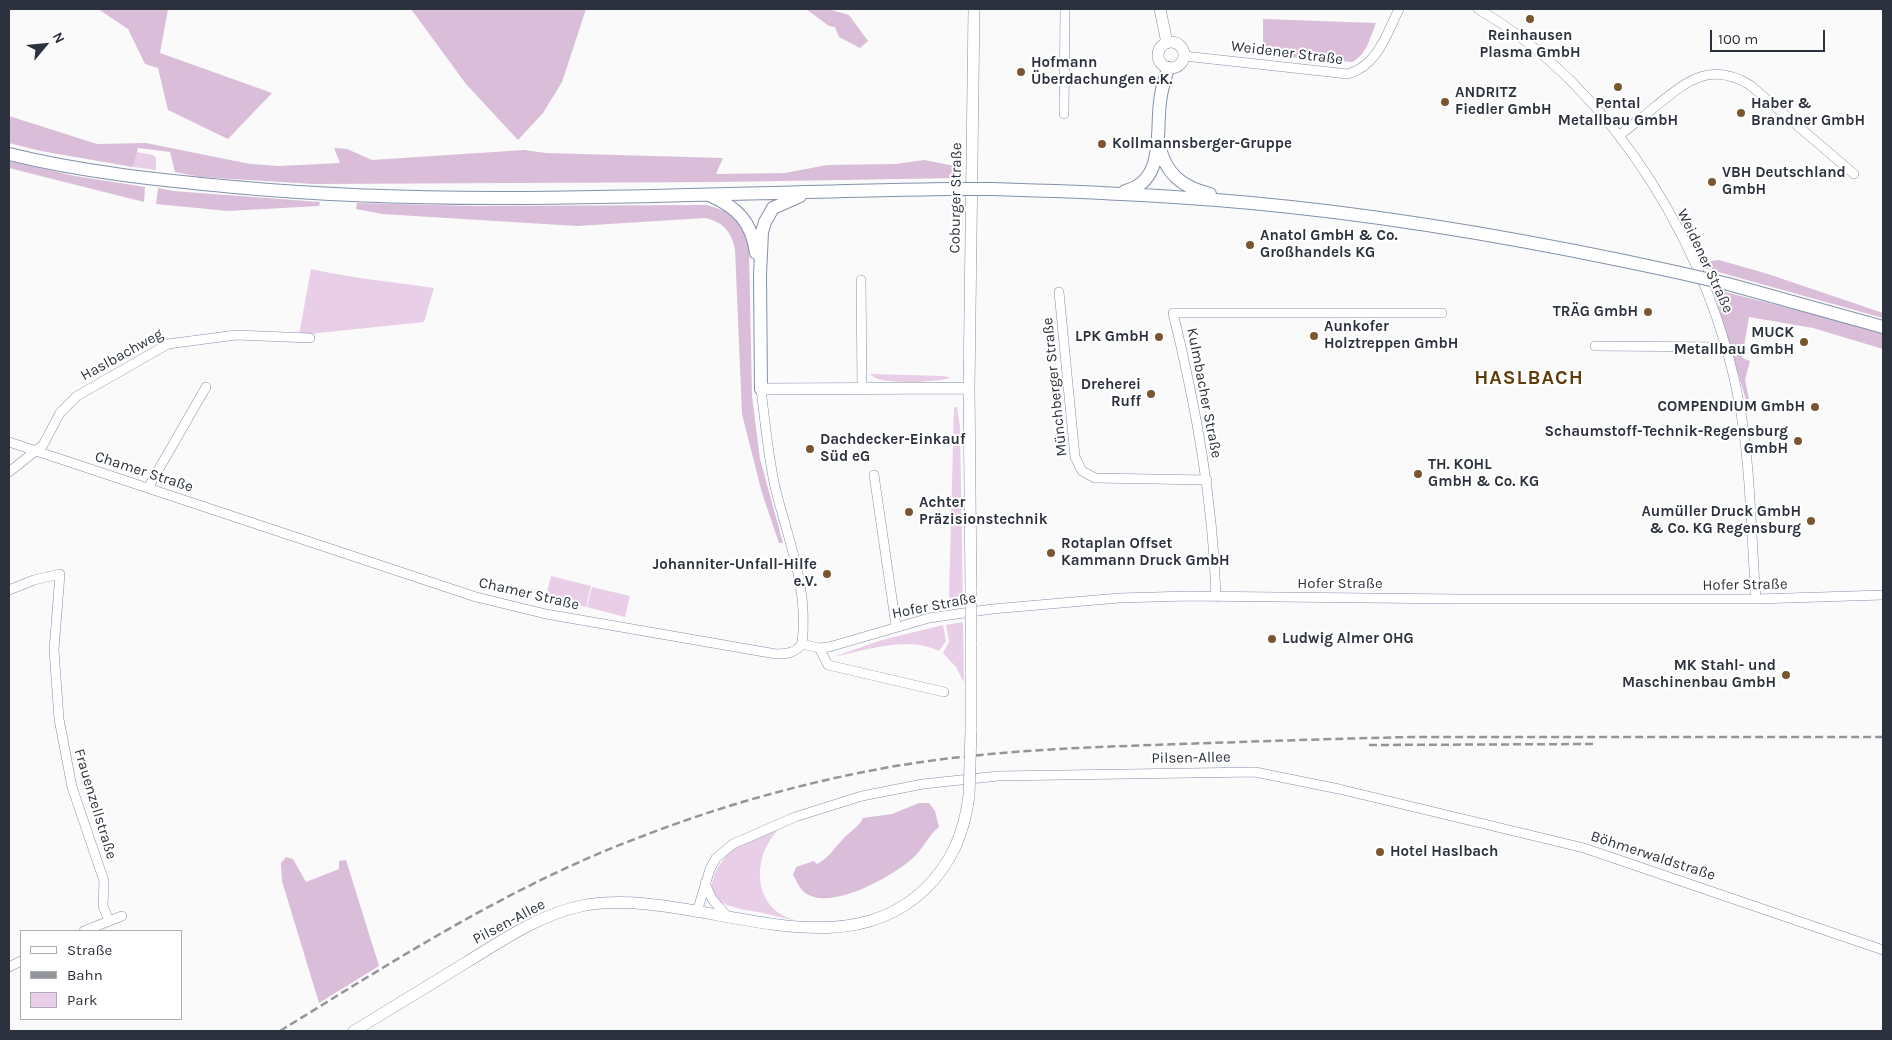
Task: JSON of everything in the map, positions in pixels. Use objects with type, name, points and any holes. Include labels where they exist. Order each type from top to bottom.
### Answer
[{"type":"highway","points":[[1115,193],[1134,189],[1146,180],[1154,163],[1158,138],[1160,102],[1168,68]]},
{"type":"highway","points":[[1158,138],[1163,160],[1175,179],[1195,190],[1244,203]]},
{"type":"highway","points":[[9,154],[78,168],[174,182],[358,196],[552,197],[992,189],[1115,193],[1244,203],[1451,228],[1578,251],[1728,284],[1883,327]]},
{"type":"highway","points":[[761,389],[760,275],[762,232],[765,222],[774,208],[795,197],[822,191]]},
{"type":"highway","points":[[705,193],[734,208],[748,224],[754,240],[760,275]]},
{"type":"main road","name":"Coburger Straße","points":[[968,388],[974,9]]},
{"type":"main road","points":[[1160,9],[1167,43]]},
{"type":"main road","points":[[1167,43],[1178,43],[1183,48],[1184,56],[1178,66],[1168,68],[1160,62],[1158,55],[1160,47],[1167,43]]},
{"type":"main road","points":[[761,389],[968,388]]},
{"type":"main road","name":"Pilsen-Allee","points":[[354,1031],[507,937],[560,912],[600,903],[620,903],[807,927],[836,927],[873,920],[890,913],[920,894],[943,870],[958,845],[966,818],[969,796],[971,590],[968,388]]},
{"type":"street","points":[[1064,114],[1065,9]]},
{"type":"street","name":"Weidener Straße","points":[[1184,56],[1348,74],[1361,70],[1371,62],[1378,52],[1399,9]]},
{"type":"street","name":"Weidener Straße","points":[[1478,9],[1514,32],[1552,64],[1594,105],[1647,176],[1678,230],[1709,298],[1726,347],[1740,408],[1747,466],[1756,599]]},
{"type":"street","points":[[1619,136],[1689,80],[1699,76],[1722,74],[1734,77],[1750,85],[1854,174]]},
{"type":"street","points":[[861,280],[862,388]]},
{"type":"street","name":"Münchberger Straße","points":[[1059,292],[1075,457],[1082,471],[1095,478],[1207,480]]},
{"type":"street","name":"Kulmbacher Straße","points":[[1216,597],[1214,545],[1207,480],[1198,422],[1174,313],[1442,313]]},
{"type":"street","name":"Haslbachweg","points":[[9,472],[43,445],[60,413],[77,396],[168,344],[236,335],[310,338]]},
{"type":"street","points":[[1595,346],[1726,347]]},
{"type":"street","points":[[148,488],[206,387]]},
{"type":"street","points":[[761,389],[775,484],[794,548],[800,582],[803,610],[802,644]]},
{"type":"street","name":"Chamer Straße","points":[[9,442],[476,597],[510,606],[556,616],[776,654],[792,652],[802,644]]},
{"type":"street","points":[[874,475],[896,626]]},
{"type":"street","name":"Frauenzellstraße","points":[[9,590],[34,580],[60,574],[54,650],[59,719],[72,787],[104,881],[103,906],[109,921]]},
{"type":"street","name":"Hofer Straße","points":[[802,644],[819,648],[896,626],[970,612],[1075,601],[1189,596],[1756,599],[1883,595]]},
{"type":"street","points":[[819,648],[828,665],[944,692]]},
{"type":"street","name":"Pilsen-Allee","points":[[697,912],[705,882],[716,858],[733,844],[747,836],[795,817],[842,802],[923,784],[1020,775],[1228,772],[1272,775],[1409,806]]},
{"type":"street","name":"Böhmerwaldstraße","points":[[1409,806],[1584,848],[1883,950]]},
{"type":"street","points":[[705,882],[712,899],[728,917]]},
{"type":"street","points":[[86,930],[122,916]]},
{"type":"green space","points":[[136,152],[153,155],[156,158],[156,170],[133,167]]},
{"type":"green space","points":[[311,269],[434,288],[424,322],[299,335]]},
{"type":"green space","points":[[870,374],[944,376],[951,378],[921,382],[895,382],[875,378]]},
{"type":"green space","points":[[954,407],[957,407],[960,427],[963,605],[954,606],[949,596]]},
{"type":"green space","points":[[551,576],[591,586],[586,607],[546,596]]},
{"type":"green space","points":[[592,587],[630,596],[625,617],[587,607]]},
{"type":"green space","points":[[963,622],[964,682],[956,667],[943,653],[949,642],[946,625]]},
{"type":"green space","points":[[943,625],[946,641],[939,651],[927,647],[900,644],[833,657],[882,640]]},
{"type":"green space","points":[[781,827],[771,838],[764,851],[760,880],[763,893],[770,905],[781,914],[795,920],[740,909],[723,903],[716,898],[712,882],[722,861],[735,848]]},
{"type":"shaded area","points":[[98,9],[168,9],[160,53],[272,93],[228,139],[168,110],[158,68],[145,64],[128,29]]},
{"type":"shaded area","points":[[411,9],[586,9],[562,82],[543,113],[518,140],[466,84]]},
{"type":"shaded area","points":[[806,9],[828,9],[849,15],[868,41],[860,48],[839,37],[835,27],[829,26]]},
{"type":"shaded area","points":[[1263,19],[1376,23],[1365,50],[1352,62],[1263,55]]},
{"type":"shaded area","points":[[9,116],[97,144],[146,143],[250,164],[279,166],[340,163],[334,148],[347,149],[372,160],[524,150],[546,153],[723,158],[716,174],[785,173],[827,165],[896,164],[924,160],[960,167],[960,178],[719,182],[313,184],[200,177],[175,172],[170,152],[138,148],[133,167],[41,151],[9,143]]},
{"type":"shaded area","points":[[9,161],[75,176],[145,187],[144,202],[9,168]]},
{"type":"shaded area","points":[[158,188],[173,191],[320,202],[319,206],[228,211],[156,204]]},
{"type":"shaded area","points":[[357,203],[475,206],[707,205],[734,214],[747,237],[749,250],[752,396],[760,459],[783,543],[779,543],[762,493],[742,414],[735,249],[731,237],[725,228],[717,222],[705,218],[577,226],[382,214],[356,209]]},
{"type":"shaded area","points":[[1719,260],[1768,274],[1883,313],[1883,318],[1704,268],[1710,261]]},
{"type":"shaded area","points":[[1713,289],[1883,334],[1883,349],[1813,328],[1749,317],[1742,358],[1750,361],[1745,380],[1749,399],[1746,400]]},
{"type":"shaded area","points":[[919,803],[929,803],[935,811],[939,827],[932,833],[917,854],[895,872],[862,889],[828,898],[814,897],[800,888],[793,875],[796,867],[814,861],[817,864],[829,855],[863,818],[892,814]]},
{"type":"shaded area","points":[[286,857],[293,859],[306,882],[339,869],[339,861],[346,860],[379,966],[319,1003],[282,881],[281,863]]},
{"type":"railway","points":[[280,1031],[412,950],[502,900],[595,855],[734,804],[796,787],[890,767],[988,754],[1054,749],[1409,737],[1883,737]]},
{"type":"railway","points":[[1369,745],[1597,744]]},
{"type":"place","name":"Reinhausen Plasma GmbH","points":[[1530,19]]},
{"type":"place","name":"Hofmann Überdachungen e.K.","points":[[1021,72]]},
{"type":"place","name":"Pental Metallbau GmbH","points":[[1618,87]]},
{"type":"place","name":"ANDRITZ Fiedler GmbH","points":[[1445,102]]},
{"type":"place","name":"Haber & Brandner GmbH","points":[[1741,113]]},
{"type":"place","name":"Kollmannsberger-Gruppe","points":[[1102,144]]},
{"type":"place","name":"VBH Deutschland GmbH","points":[[1712,182]]},
{"type":"place","name":"Anatol GmbH & Co. Großhandels KG","points":[[1250,245]]},
{"type":"place","name":"TRÄG GmbH","points":[[1648,312]]},
{"type":"place","name":"Aunkofer Holztreppen GmbH","points":[[1314,336]]},
{"type":"place","name":"LPK GmbH","points":[[1159,337]]},
{"type":"place","name":"MUCK Metallbau GmbH","points":[[1804,342]]},
{"type":"place","name":"Dreherei Ruff","points":[[1151,394]]},
{"type":"place","name":"COMPENDIUM GmbH","points":[[1815,407]]},
{"type":"place","name":"Schaumstoff-Technik-Regensburg GmbH","points":[[1798,441]]},
{"type":"place","name":"Dachdecker-Einkauf Süd eG","points":[[810,449]]},
{"type":"place","name":"TH. KOHL GmbH & Co. KG","points":[[1418,474]]},
{"type":"place","name":"Achter Präzisionstechnik","points":[[909,512]]},
{"type":"place","name":"Aumüller Druck GmbH & Co. KG Regensburg","points":[[1811,521]]},
{"type":"place","name":"Rotaplan Offset Kammann Druck GmbH","points":[[1051,553]]},
{"type":"place","name":"Johanniter-Unfall-Hilfe e.V.","points":[[827,574]]},
{"type":"place","name":"Ludwig Almer OHG","points":[[1272,639]]},
{"type":"place","name":"MK Stahl- und Maschinenbau GmbH","points":[[1786,675]]},
{"type":"place","name":"Hotel Haslbach","points":[[1380,852]]},
{"type":"district","name":"HASLBACH","points":[[1529,378]]}]
